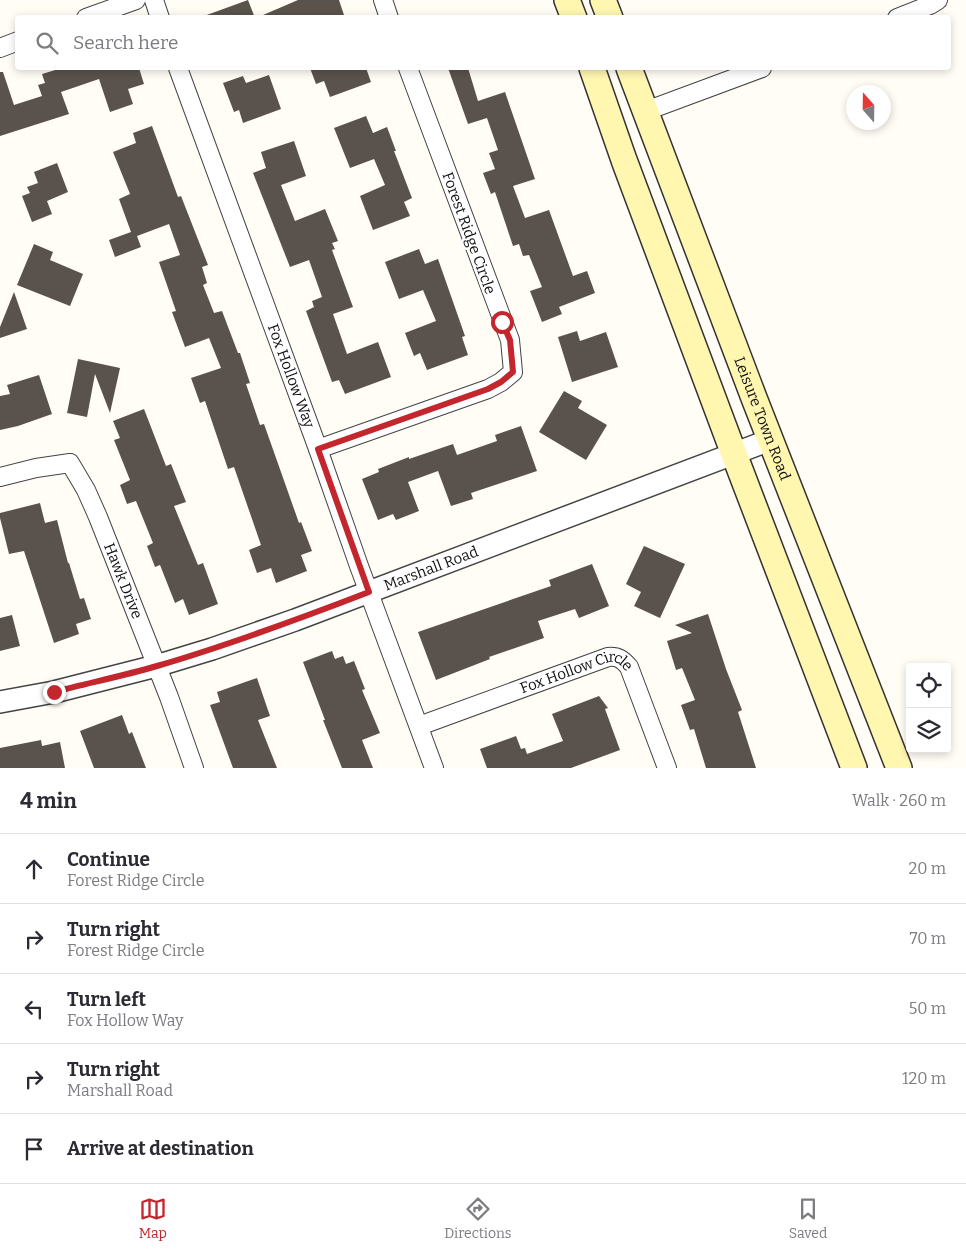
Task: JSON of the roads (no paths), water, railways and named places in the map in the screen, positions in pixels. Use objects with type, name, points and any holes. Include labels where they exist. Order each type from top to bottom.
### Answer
[{"type":"main road","points":[[568,0],[573,15]]},
{"type":"main road","points":[[603,0],[609,15]]},
{"type":"main road","points":[[593,70],[624,160],[734,454],[854,768]]},
{"type":"main road","name":"Leisure Town Road","points":[[630,70],[770,440],[899,768]]},
{"type":"street","points":[[94,15],[136,0]]},
{"type":"street","points":[[154,0],[159,15]]},
{"type":"street","points":[[383,0],[388,15]]},
{"type":"street","points":[[905,15],[938,0]]},
{"type":"street","points":[[0,48],[15,42]]},
{"type":"street","name":"Fox Hollow Way","points":[[179,70],[434,768]]},
{"type":"street","name":"Forest Ridge Circle","points":[[318,449],[488,389],[501,382],[513,372],[510,340],[409,70]]},
{"type":"street","points":[[646,111],[757,70]]},
{"type":"street","name":"Marshall Road","points":[[0,702],[54,692],[156,666],[295,620],[770,440]]},
{"type":"street","name":"Hawk Drive","points":[[0,477],[36,468],[70,463],[86,490],[98,517],[169,697],[194,768]]},
{"type":"street","name":"Fox Hollow Circle","points":[[419,726],[608,657],[616,657],[623,660],[629,668],[667,768]]}]
